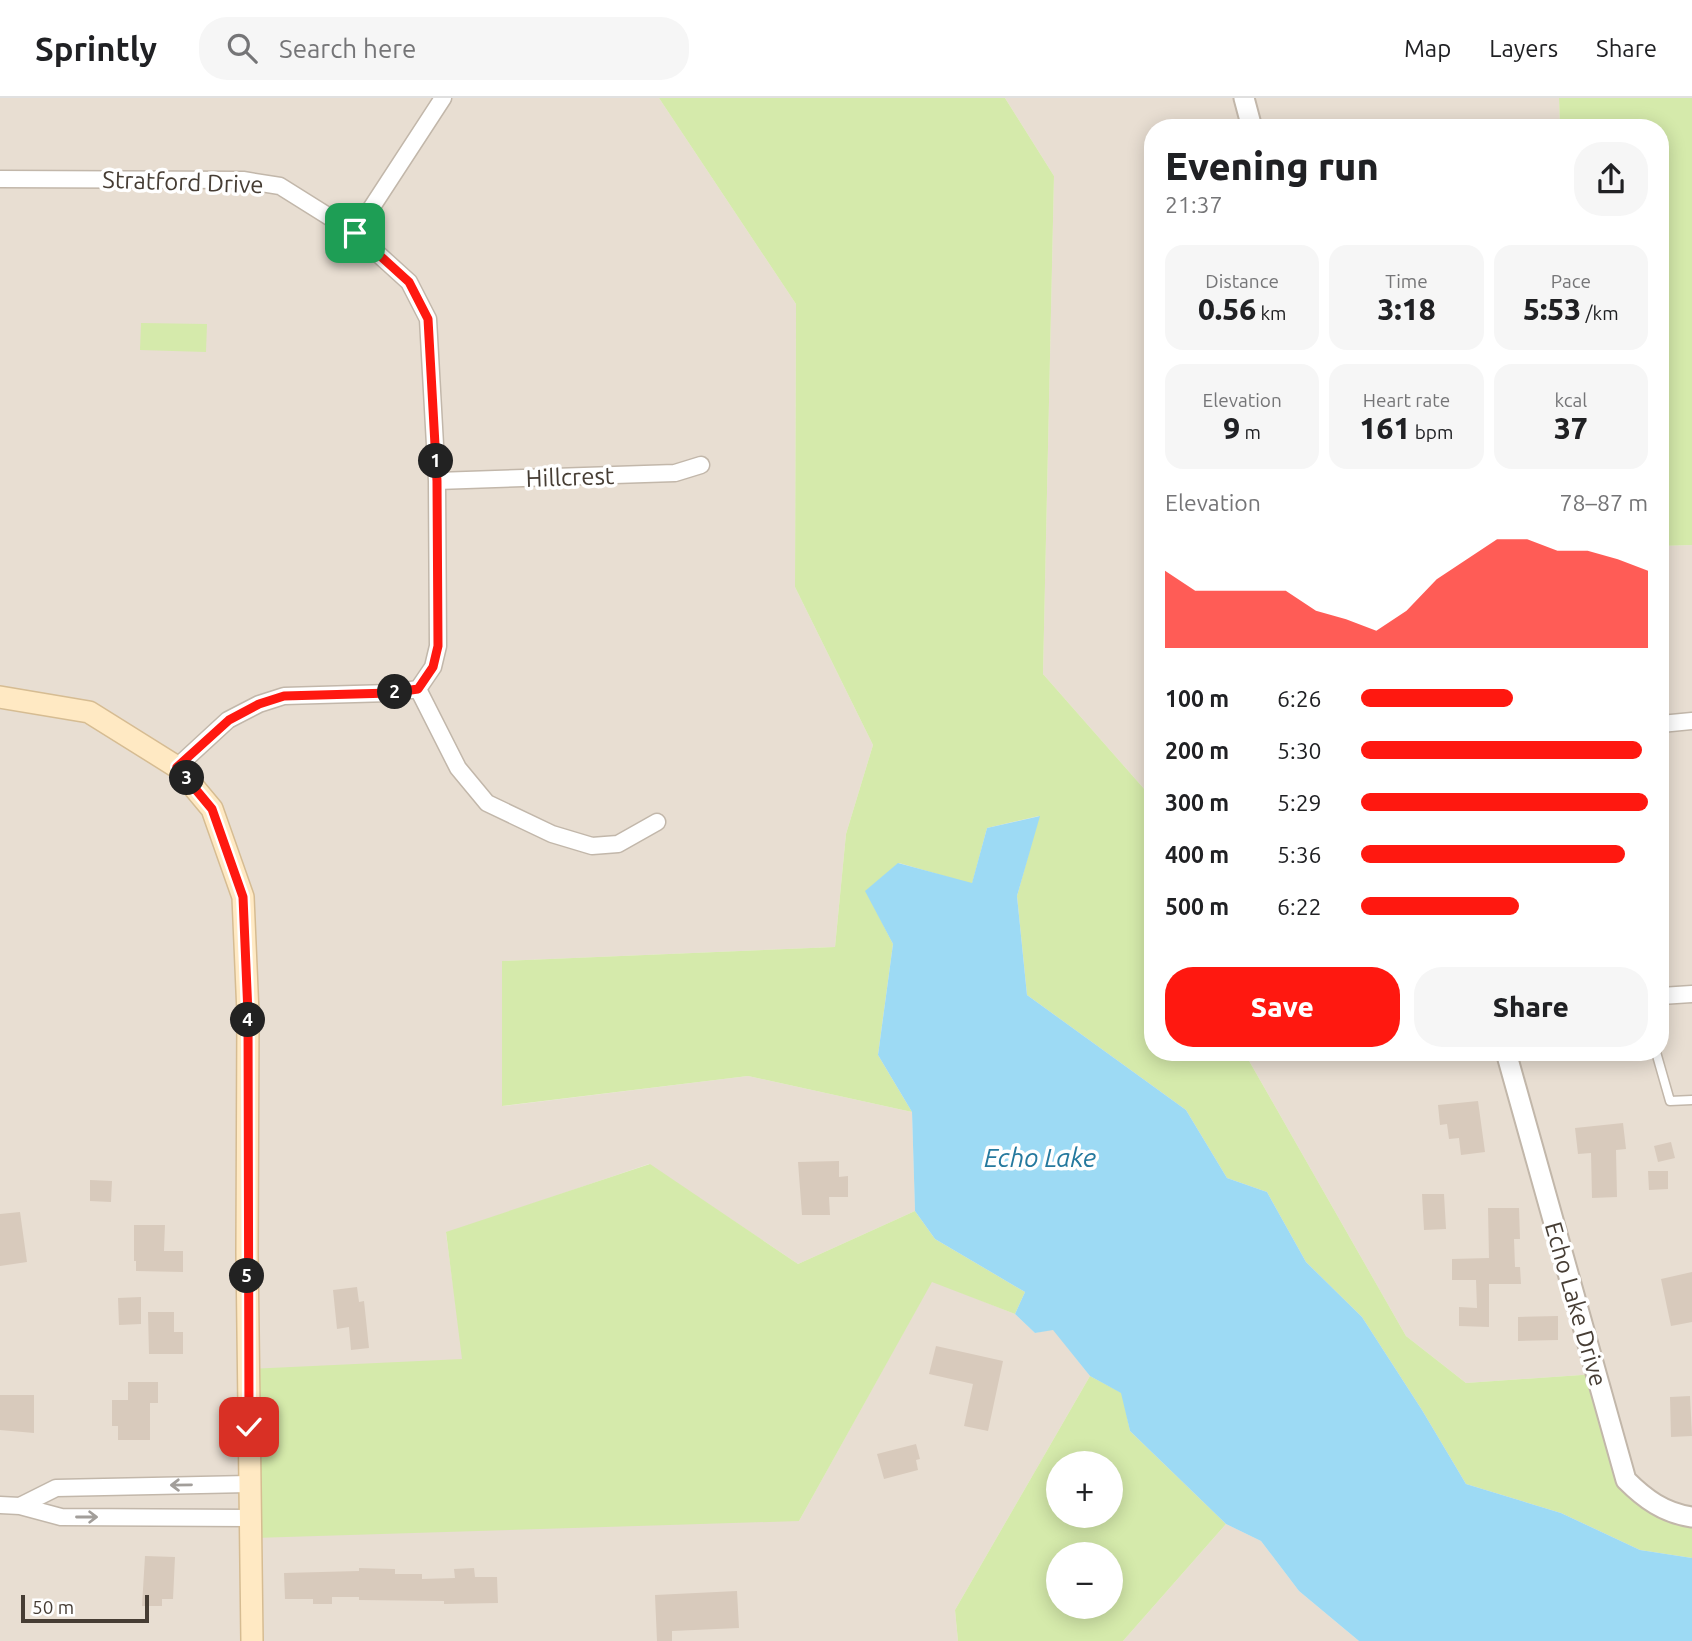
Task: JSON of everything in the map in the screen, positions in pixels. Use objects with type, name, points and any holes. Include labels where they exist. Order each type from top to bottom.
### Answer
[{"type":"main road","points":[[0,697],[89,712],[177,767],[212,809],[243,897],[248,1014],[249,1518],[252,1641]]},
{"type":"street","points":[[355,233],[443,98]]},
{"type":"street","points":[[1244,98],[1250,119]]},
{"type":"street","name":"Stratford Drive","points":[[0,180],[243,180],[280,186],[355,233],[409,282],[428,319],[437,481],[438,646],[433,667],[418,689]]},
{"type":"street","name":"Hillcrest","points":[[437,481],[675,473],[701,465]]},
{"type":"street","points":[[177,767],[229,720],[259,704],[284,696],[390,693],[418,689],[458,768],[487,803],[552,834],[592,846],[618,844],[657,822]]},
{"type":"street","points":[[1669,723],[1692,721]]},
{"type":"street","points":[[1669,995],[1692,994]]},
{"type":"street","name":"Echo Lake Drive","points":[[1509,1061],[1626,1480],[1647,1501],[1682,1516],[1692,1517]]},
{"type":"street","points":[[20,1506],[56,1488],[249,1484]]},
{"type":"street","points":[[0,1505],[20,1506],[61,1517],[249,1518]]},
{"type":"lane","points":[[1659,1061],[1670,1101],[1692,1100]]},
{"type":"shaded area","points":[[0,98],[659,98],[796,304],[795,587],[873,745],[846,834],[835,947],[503,961],[503,1106],[748,1076],[912,1112],[915,1211],[798,1264],[649,1164],[446,1233],[463,1359],[799,1521],[932,1281],[1015,1314],[1035,1333],[1053,1329],[1090,1376],[955,1610],[958,1641],[0,1641]]},
{"type":"shaded area","points":[[1005,98],[1559,98],[1560,119],[1144,119],[1144,789],[1043,674],[1054,176]]},
{"type":"shaded area","points":[[1692,545],[1692,1517],[1626,1480],[1596,1374],[1466,1383],[1406,1336],[1249,1061],[1669,1061],[1669,546]]},
{"type":"shaded area","points":[[1226,1524],[1261,1541],[1299,1591],[1359,1641],[1123,1641]]},
{"type":"green space","points":[[659,98],[1005,98],[1054,176],[1043,674],[1144,789],[1144,1061],[1249,1061],[1406,1336],[1466,1383],[1596,1374],[1626,1480],[1692,1517],[1692,1558],[1640,1550],[1561,1513],[1466,1484],[1362,1317],[1306,1262],[1267,1192],[1227,1178],[1186,1110],[1027,995],[1017,896],[1039,816],[987,828],[972,884],[899,863],[866,891],[893,944],[878,1055],[912,1112],[748,1076],[502,1106],[502,961],[835,947],[846,834],[873,745],[795,587],[796,304]]},
{"type":"green space","points":[[1559,98],[1692,98],[1692,545],[1669,546],[1669,119],[1560,119]]},
{"type":"green space","points":[[141,323],[207,324],[206,352],[140,350]]},
{"type":"green space","points":[[650,1164],[798,1264],[915,1211],[935,1239],[1025,1292],[1015,1314],[932,1282],[799,1521],[250,1538],[248,1369],[462,1359],[446,1232]]},
{"type":"green space","points":[[1090,1376],[1122,1393],[1130,1431],[1226,1524],[1123,1641],[958,1641],[955,1610],[1046,1452],[1046,1528],[1123,1528],[1123,1451],[1047,1451]]},
{"type":"water","name":"Echo Lake","points":[[1040,816],[1017,896],[1027,995],[1186,1110],[1227,1178],[1267,1192],[1306,1262],[1362,1317],[1466,1484],[1561,1513],[1640,1550],[1692,1558],[1692,1641],[1359,1641],[1299,1591],[1261,1541],[1226,1524],[1130,1431],[1121,1393],[1090,1376],[1053,1330],[1035,1333],[1015,1314],[1025,1292],[935,1239],[915,1211],[912,1112],[878,1055],[893,944],[865,891],[898,863],[972,883],[987,828]]},
{"type":"building","points":[[1478,1101],[1485,1152],[1461,1155],[1459,1138],[1449,1139],[1447,1124],[1440,1125],[1438,1105]]},
{"type":"building","points":[[1623,1123],[1626,1149],[1616,1150],[1617,1197],[1592,1198],[1591,1153],[1578,1154],[1575,1128]]},
{"type":"building","points":[[1671,1142],[1675,1158],[1658,1162],[1654,1146]]},
{"type":"building","points":[[839,1161],[839,1177],[848,1176],[848,1197],[829,1197],[830,1215],[802,1215],[798,1162]]},
{"type":"building","points":[[1648,1171],[1668,1171],[1668,1189],[1649,1190]]},
{"type":"building","points":[[90,1180],[112,1181],[111,1202],[90,1201]]},
{"type":"building","points":[[1422,1194],[1444,1194],[1446,1229],[1424,1230]]},
{"type":"building","points":[[1488,1208],[1519,1208],[1520,1239],[1514,1239],[1515,1267],[1520,1267],[1521,1284],[1489,1284],[1489,1327],[1459,1326],[1459,1307],[1477,1308],[1476,1280],[1452,1280],[1452,1259],[1489,1258]]},
{"type":"building","points":[[20,1212],[27,1262],[0,1266],[0,1214]]},
{"type":"building","points":[[134,1225],[165,1225],[164,1251],[183,1251],[183,1272],[136,1271]]},
{"type":"building","points":[[1692,1272],[1692,1322],[1671,1326],[1661,1279]]},
{"type":"building","points":[[357,1287],[359,1302],[364,1301],[369,1348],[351,1350],[349,1327],[337,1329],[333,1290]]},
{"type":"building","points":[[141,1297],[141,1324],[119,1325],[118,1298]]},
{"type":"building","points":[[148,1312],[174,1312],[174,1332],[183,1332],[183,1354],[149,1354]]},
{"type":"building","points":[[1558,1316],[1558,1340],[1518,1341],[1518,1317]]},
{"type":"building","points":[[936,1346],[1003,1361],[988,1431],[964,1426],[973,1384],[929,1374]]},
{"type":"building","points":[[128,1382],[158,1382],[158,1403],[150,1403],[150,1440],[118,1440],[118,1426],[112,1426],[112,1400],[128,1400]]},
{"type":"building","points":[[0,1395],[34,1395],[34,1433],[0,1430]]},
{"type":"building","points":[[1690,1396],[1692,1436],[1671,1437],[1670,1397]]},
{"type":"building","points":[[916,1444],[920,1459],[916,1460],[918,1470],[884,1479],[877,1454]]},
{"type":"building","points":[[145,1556],[175,1557],[173,1599],[162,1599],[162,1606],[142,1606]]},
{"type":"building","points":[[359,1568],[395,1569],[395,1574],[422,1574],[422,1579],[455,1578],[454,1569],[474,1568],[475,1577],[497,1577],[498,1603],[444,1604],[444,1601],[332,1597],[332,1604],[313,1604],[313,1599],[285,1599],[284,1573],[359,1571]]},
{"type":"building","points":[[737,1591],[739,1628],[672,1631],[672,1641],[657,1641],[655,1595]]},
{"type":"route","points":[[249,1427],[248,1014],[243,897],[212,809],[177,767],[229,720],[259,704],[284,696],[390,693],[418,689],[433,667],[438,646],[437,481],[428,319],[409,282],[355,233]]}]
